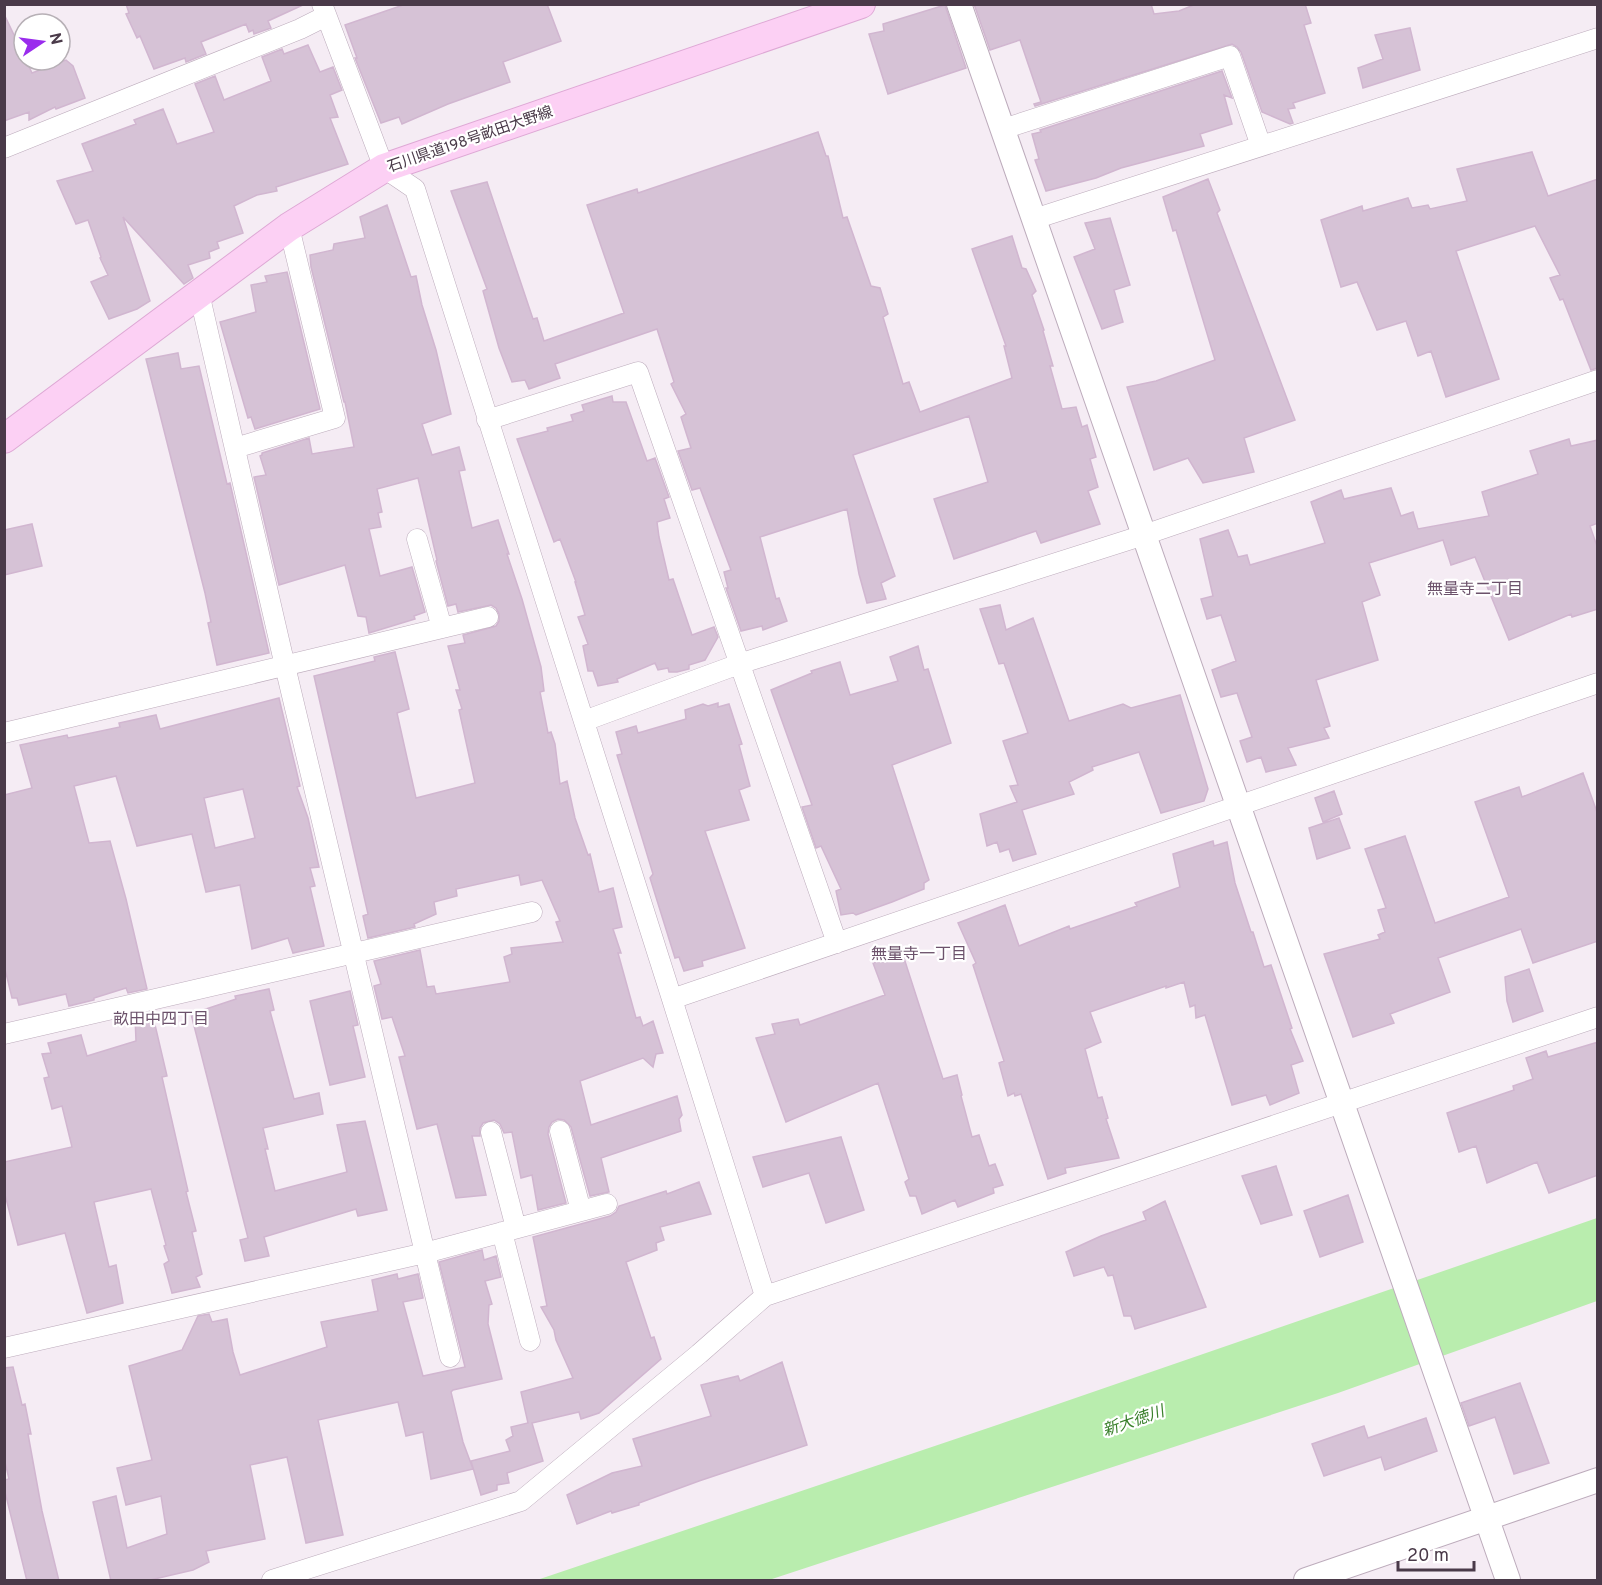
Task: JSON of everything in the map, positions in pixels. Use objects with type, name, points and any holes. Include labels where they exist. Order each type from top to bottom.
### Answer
[{"type":"main road","name":"石川県道198号畝田大野線","points":[[4,439],[289,227],[384,168],[861,4]]},
{"type":"street","points":[[959,4],[1508,1581]]},
{"type":"street","points":[[4,148],[300,29],[324,10],[384,168],[415,189],[765,1296]]},
{"type":"street","points":[[1034,219],[1598,38]]},
{"type":"street","points":[[1003,129],[1230,56],[1261,146]]},
{"type":"street","points":[[235,448],[335,418],[289,227]]},
{"type":"street","points":[[199,293],[285,666],[450,1357]]},
{"type":"street","points":[[487,420],[638,372],[837,943]]},
{"type":"street","points":[[584,721],[739,664],[1144,535],[1598,380]]},
{"type":"street","points":[[417,539],[442,628]]},
{"type":"street","points":[[4,733],[488,617]]},
{"type":"street","points":[[672,999],[1598,683]]},
{"type":"street","points":[[4,1034],[532,912]]},
{"type":"street","points":[[272,1581],[521,1501],[699,1354],[765,1296],[1598,1017]]},
{"type":"street","points":[[560,1131],[581,1211]]},
{"type":"street","points":[[491,1132],[530,1341]]},
{"type":"street","points":[[4,1348],[425,1253],[607,1204]]},
{"type":"street","points":[[1306,1581],[1598,1480]]},
{"type":"water","name":"新大徳川","points":[[1597,1218],[1597,1301],[1338,1393],[769,1580],[537,1580],[997,1425]]},
{"type":"building","points":[[126,4],[305,4],[268,21],[271,28],[254,34],[253,30],[249,32],[246,24],[201,42],[206,54],[186,62],[185,58],[154,69],[140,36],[137,38],[126,14],[129,13]]},
{"type":"building","points":[[406,4],[547,4],[561,41],[503,62],[510,82],[448,104],[402,124],[399,117],[381,123],[355,58],[357,58],[345,25]]},
{"type":"building","points":[[974,4],[1151,4],[1154,14],[1179,11],[1196,4],[1305,4],[1311,23],[1304,25],[1325,93],[1293,103],[1295,108],[1288,109],[1293,123],[1290,124],[1262,112],[1241,52],[1232,44],[1035,106],[1034,104],[1041,102],[1020,40],[990,50]]},
{"type":"building","points":[[945,5],[966,68],[888,94],[869,34],[884,31],[883,24]]},
{"type":"building","points":[[4,14],[12,31],[12,72],[72,72],[72,65],[85,98],[56,109],[55,107],[29,120],[29,112],[4,121]]},
{"type":"building","points":[[1410,28],[1420,70],[1363,88],[1358,68],[1383,59],[1375,35]]},
{"type":"building","points":[[308,45],[320,72],[333,67],[342,90],[330,95],[338,117],[330,118],[348,164],[276,187],[277,191],[257,195],[234,206],[243,233],[217,242],[219,248],[209,252],[210,258],[188,265],[193,278],[184,284],[123,217],[150,301],[137,309],[109,319],[91,282],[108,275],[88,220],[76,224],[57,181],[93,171],[82,144],[136,124],[134,120],[163,109],[177,144],[214,132],[195,84],[215,76],[224,100],[271,81],[262,57],[282,49],[284,54]]},
{"type":"building","points":[[1222,71],[1232,98],[1224,95],[1232,124],[1200,134],[1204,146],[1046,191],[1035,160],[1039,159],[1032,134]]},
{"type":"building","points":[[818,132],[826,156],[828,156],[843,218],[847,217],[871,286],[880,288],[888,314],[883,317],[903,384],[909,382],[920,412],[1012,378],[1004,346],[1006,346],[972,249],[1012,236],[1022,268],[1026,269],[1036,291],[1032,295],[1044,330],[1053,366],[1050,366],[1062,409],[1076,407],[1082,427],[1087,425],[1096,457],[1090,459],[1098,487],[1088,491],[1100,524],[1041,543],[1036,531],[954,559],[934,499],[988,482],[969,416],[853,455],[895,576],[881,583],[886,599],[867,603],[847,509],[760,537],[776,599],[779,598],[787,621],[763,630],[762,626],[741,631],[726,588],[728,588],[724,572],[731,570],[700,488],[692,490],[678,451],[691,448],[681,417],[686,414],[671,384],[674,382],[657,329],[555,364],[560,378],[529,389],[525,380],[512,382],[499,348],[483,291],[487,289],[451,191],[487,182],[533,319],[537,318],[544,341],[624,313],[587,205],[637,189],[638,193]]},
{"type":"building","points":[[1532,152],[1548,196],[1598,179],[1598,368],[1591,370],[1563,299],[1560,300],[1550,278],[1560,275],[1535,226],[1456,251],[1499,379],[1446,397],[1431,351],[1418,356],[1406,321],[1377,330],[1357,282],[1341,287],[1321,220],[1362,206],[1363,211],[1408,198],[1412,208],[1428,205],[1430,209],[1467,201],[1457,169]]},
{"type":"building","points":[[1208,179],[1220,210],[1217,213],[1295,420],[1244,438],[1254,472],[1203,483],[1188,458],[1154,470],[1127,387],[1156,381],[1215,360],[1176,230],[1173,231],[1163,197]]},
{"type":"building","points":[[387,205],[411,277],[416,276],[451,414],[422,424],[432,455],[459,447],[465,470],[459,471],[472,528],[498,520],[541,667],[544,691],[540,692],[548,733],[551,732],[555,744],[560,784],[567,781],[575,818],[588,855],[590,854],[599,892],[613,888],[622,927],[613,929],[636,1018],[640,1017],[643,1026],[653,1021],[663,1053],[656,1054],[653,1067],[643,1058],[580,1081],[591,1125],[677,1096],[682,1115],[679,1119],[681,1131],[601,1158],[609,1192],[590,1196],[571,1127],[564,1120],[558,1119],[552,1122],[548,1134],[566,1203],[538,1210],[532,1175],[521,1178],[512,1132],[504,1133],[500,1124],[494,1120],[483,1123],[480,1136],[472,1136],[486,1195],[456,1198],[437,1124],[417,1129],[399,1057],[405,1056],[392,1017],[382,1019],[374,986],[381,984],[374,961],[420,950],[427,987],[434,986],[436,994],[510,982],[504,957],[512,954],[511,948],[563,942],[556,922],[560,921],[542,880],[521,885],[519,875],[456,889],[457,896],[434,902],[436,914],[414,924],[415,927],[368,938],[363,916],[368,914],[314,676],[375,661],[374,657],[395,652],[409,709],[397,713],[416,798],[475,783],[459,710],[462,709],[456,690],[460,690],[448,646],[465,643],[463,635],[496,626],[499,614],[491,605],[458,612],[456,604],[448,606],[418,478],[377,489],[382,512],[378,513],[381,527],[369,529],[380,576],[412,567],[425,612],[414,616],[415,619],[369,633],[366,617],[358,616],[345,565],[279,585],[254,477],[266,475],[260,456],[262,453],[309,438],[312,454],[354,447],[310,255],[333,250],[334,244],[365,238],[360,217]]},
{"type":"building","points":[[1110,218],[1130,285],[1114,290],[1123,322],[1102,329],[1074,257],[1095,249],[1085,223]]},
{"type":"building","points":[[287,272],[320,409],[255,429],[251,417],[248,418],[220,322],[256,312],[251,285],[267,282],[265,276]]},
{"type":"building","points":[[178,353],[181,369],[199,366],[227,484],[230,483],[269,653],[217,665],[208,623],[211,622],[205,593],[146,359]]},
{"type":"building","points":[[612,396],[613,402],[626,402],[647,461],[655,458],[669,497],[664,499],[670,518],[657,522],[659,537],[669,580],[673,579],[692,635],[714,627],[718,637],[705,660],[689,665],[689,669],[669,672],[668,668],[658,670],[655,663],[617,679],[618,682],[598,686],[593,671],[588,671],[583,646],[588,644],[578,617],[585,615],[576,582],[560,539],[554,542],[517,439],[548,431],[547,428],[573,421],[571,415],[584,411],[582,405]]},
{"type":"building","points":[[1569,439],[1571,446],[1598,440],[1598,523],[1590,526],[1598,549],[1598,609],[1572,617],[1571,614],[1509,640],[1475,557],[1451,565],[1443,540],[1369,563],[1380,595],[1362,602],[1378,660],[1316,680],[1330,726],[1324,728],[1329,738],[1288,748],[1296,765],[1266,772],[1261,757],[1247,762],[1240,741],[1252,737],[1237,693],[1221,697],[1212,670],[1236,661],[1221,615],[1207,619],[1201,599],[1213,596],[1200,539],[1228,530],[1238,557],[1247,555],[1250,565],[1325,543],[1311,502],[1341,490],[1344,499],[1391,488],[1401,516],[1413,512],[1418,529],[1489,516],[1482,492],[1538,474],[1530,451]]},
{"type":"building","points":[[32,524],[42,566],[4,575],[4,530]]},
{"type":"building","points":[[1000,605],[1006,630],[1033,618],[1069,721],[1123,704],[1131,708],[1180,695],[1208,789],[1204,801],[1161,813],[1139,752],[1092,767],[1093,770],[1069,782],[1074,794],[1022,810],[1036,854],[1013,861],[1009,849],[1000,852],[997,842],[987,846],[980,814],[1017,802],[1010,786],[1018,785],[1003,741],[1028,733],[1004,663],[999,664],[980,609]]},
{"type":"building","points":[[918,646],[924,670],[928,669],[951,743],[892,765],[929,880],[924,883],[924,889],[892,902],[856,915],[853,913],[841,915],[836,891],[841,889],[821,846],[816,848],[802,807],[812,805],[771,690],[812,673],[811,671],[840,662],[850,695],[898,681],[890,657]]},
{"type":"building","points":[[279,698],[300,786],[297,787],[308,818],[319,867],[310,868],[315,886],[310,887],[324,946],[293,953],[288,938],[252,949],[240,885],[206,892],[192,834],[137,846],[116,776],[74,786],[89,843],[110,841],[147,989],[128,993],[126,988],[94,998],[94,1000],[69,1006],[66,994],[19,1005],[17,998],[12,998],[4,965],[4,795],[32,788],[20,745],[120,727],[119,723],[156,715],[160,729]],"holes":[[[243,789],[255,838],[215,848],[204,798]]]},
{"type":"building","points":[[718,703],[718,707],[729,704],[742,744],[739,745],[750,786],[739,790],[749,820],[705,831],[745,948],[702,961],[703,966],[684,971],[679,957],[675,958],[650,878],[653,874],[617,755],[622,754],[616,732],[636,726],[638,733],[686,719],[685,710],[703,704],[708,706]]},
{"type":"building","points":[[1583,773],[1598,815],[1598,941],[1533,963],[1521,929],[1438,958],[1450,992],[1390,1014],[1394,1023],[1353,1037],[1324,954],[1380,939],[1378,935],[1385,932],[1378,910],[1386,908],[1365,849],[1405,836],[1435,923],[1509,897],[1475,802],[1519,787],[1522,797]]},
{"type":"building","points":[[1334,791],[1342,814],[1323,822],[1315,798]]},
{"type":"building","points":[[1339,818],[1350,848],[1317,859],[1309,828]]},
{"type":"building","points":[[1213,841],[1214,846],[1227,842],[1235,883],[1251,932],[1253,932],[1264,967],[1271,965],[1292,1028],[1290,1029],[1303,1061],[1291,1065],[1299,1093],[1270,1105],[1266,1095],[1232,1105],[1205,1015],[1196,1018],[1195,1005],[1190,1007],[1184,982],[1090,1012],[1101,1042],[1085,1049],[1098,1098],[1102,1097],[1108,1118],[1106,1119],[1119,1158],[1065,1168],[1066,1173],[1048,1179],[1021,1094],[1015,1096],[1014,1093],[1008,1096],[999,1063],[1004,1061],[973,965],[976,963],[958,923],[1005,905],[1019,946],[1069,926],[1070,929],[1137,906],[1135,903],[1180,887],[1173,854]]},
{"type":"building","points":[[903,955],[943,1079],[957,1075],[972,1137],[979,1135],[989,1166],[995,1164],[1003,1185],[993,1188],[994,1193],[958,1207],[955,1200],[922,1214],[916,1196],[910,1196],[905,1182],[909,1179],[878,1083],[786,1122],[756,1038],[775,1034],[772,1024],[798,1019],[800,1025],[885,995],[873,963]]},
{"type":"building","points":[[1529,969],[1543,1011],[1513,1022],[1507,1001],[1505,977]]},
{"type":"building","points":[[269,989],[274,1010],[270,1011],[294,1099],[319,1093],[323,1114],[263,1128],[268,1149],[265,1149],[275,1191],[347,1172],[337,1125],[365,1121],[387,1210],[358,1216],[356,1209],[264,1237],[269,1256],[245,1261],[240,1240],[248,1238],[191,1014],[236,999],[235,996]]},
{"type":"building","points":[[350,991],[358,1025],[353,1026],[365,1077],[330,1085],[310,1001]]},
{"type":"building","points":[[152,1012],[167,1076],[162,1077],[196,1231],[192,1232],[202,1274],[196,1277],[200,1287],[172,1293],[164,1264],[169,1261],[164,1246],[166,1245],[151,1189],[94,1202],[109,1267],[116,1265],[123,1303],[87,1313],[65,1233],[18,1245],[4,1191],[4,1162],[72,1147],[62,1106],[52,1109],[44,1078],[49,1077],[42,1054],[51,1053],[48,1043],[81,1035],[87,1056],[136,1041],[135,1016]]},
{"type":"building","points":[[1598,1042],[1598,1175],[1549,1193],[1537,1162],[1487,1183],[1476,1146],[1459,1152],[1447,1113],[1514,1090],[1513,1086],[1533,1079],[1526,1058],[1546,1051],[1548,1057]]},
{"type":"building","points":[[841,1137],[864,1210],[826,1223],[809,1173],[763,1187],[753,1157]]},
{"type":"building","points":[[1276,1166],[1292,1215],[1261,1224],[1242,1176]]},
{"type":"building","points":[[699,1182],[711,1214],[660,1227],[664,1240],[656,1243],[657,1250],[626,1262],[651,1338],[654,1337],[661,1359],[599,1413],[581,1419],[579,1412],[532,1423],[543,1461],[507,1473],[509,1483],[497,1485],[497,1490],[481,1495],[471,1461],[510,1451],[506,1440],[513,1436],[511,1427],[528,1423],[521,1392],[573,1378],[556,1340],[554,1330],[541,1307],[547,1306],[533,1237],[610,1216],[619,1206],[666,1191],[667,1194]]},
{"type":"building","points":[[1348,1195],[1363,1242],[1320,1257],[1304,1211]]},
{"type":"building","points":[[1165,1201],[1206,1307],[1135,1329],[1131,1316],[1124,1316],[1113,1275],[1108,1276],[1104,1267],[1074,1276],[1066,1252],[1101,1236],[1146,1220],[1143,1212]]},
{"type":"building","points":[[482,1250],[484,1260],[496,1256],[501,1277],[485,1281],[492,1304],[489,1305],[488,1324],[502,1379],[451,1392],[463,1442],[473,1469],[431,1479],[423,1432],[406,1436],[398,1402],[318,1420],[343,1535],[306,1543],[287,1457],[250,1465],[265,1539],[206,1551],[209,1562],[193,1570],[146,1581],[111,1581],[93,1502],[116,1496],[127,1548],[167,1534],[161,1496],[126,1505],[117,1468],[152,1460],[129,1366],[182,1350],[198,1316],[209,1314],[212,1322],[227,1319],[240,1375],[327,1347],[321,1322],[378,1311],[372,1280],[397,1274],[398,1279],[418,1274],[423,1298],[403,1302],[423,1376],[465,1367],[439,1262]]},
{"type":"building","points":[[782,1362],[807,1445],[699,1481],[639,1503],[639,1505],[612,1513],[611,1511],[577,1524],[567,1495],[612,1473],[642,1466],[633,1439],[711,1416],[701,1385],[738,1376],[740,1381]]},
{"type":"building","points":[[13,1367],[22,1405],[25,1404],[42,1511],[59,1581],[27,1581],[4,1488],[4,1480],[9,1479],[4,1458],[4,1368]]},
{"type":"building","points":[[1520,1383],[1549,1463],[1514,1474],[1495,1417],[1469,1426],[1461,1403]]},
{"type":"building","points":[[1426,1418],[1437,1451],[1385,1470],[1381,1457],[1324,1476],[1312,1444],[1364,1426],[1368,1438]]},
{"type":"district","name":"無量寺二丁目","points":[[1475,588]]},
{"type":"district","name":"無量寺一丁目","points":[[919,953]]},
{"type":"district","name":"畝田中四丁目","points":[[161,1018]]}]
